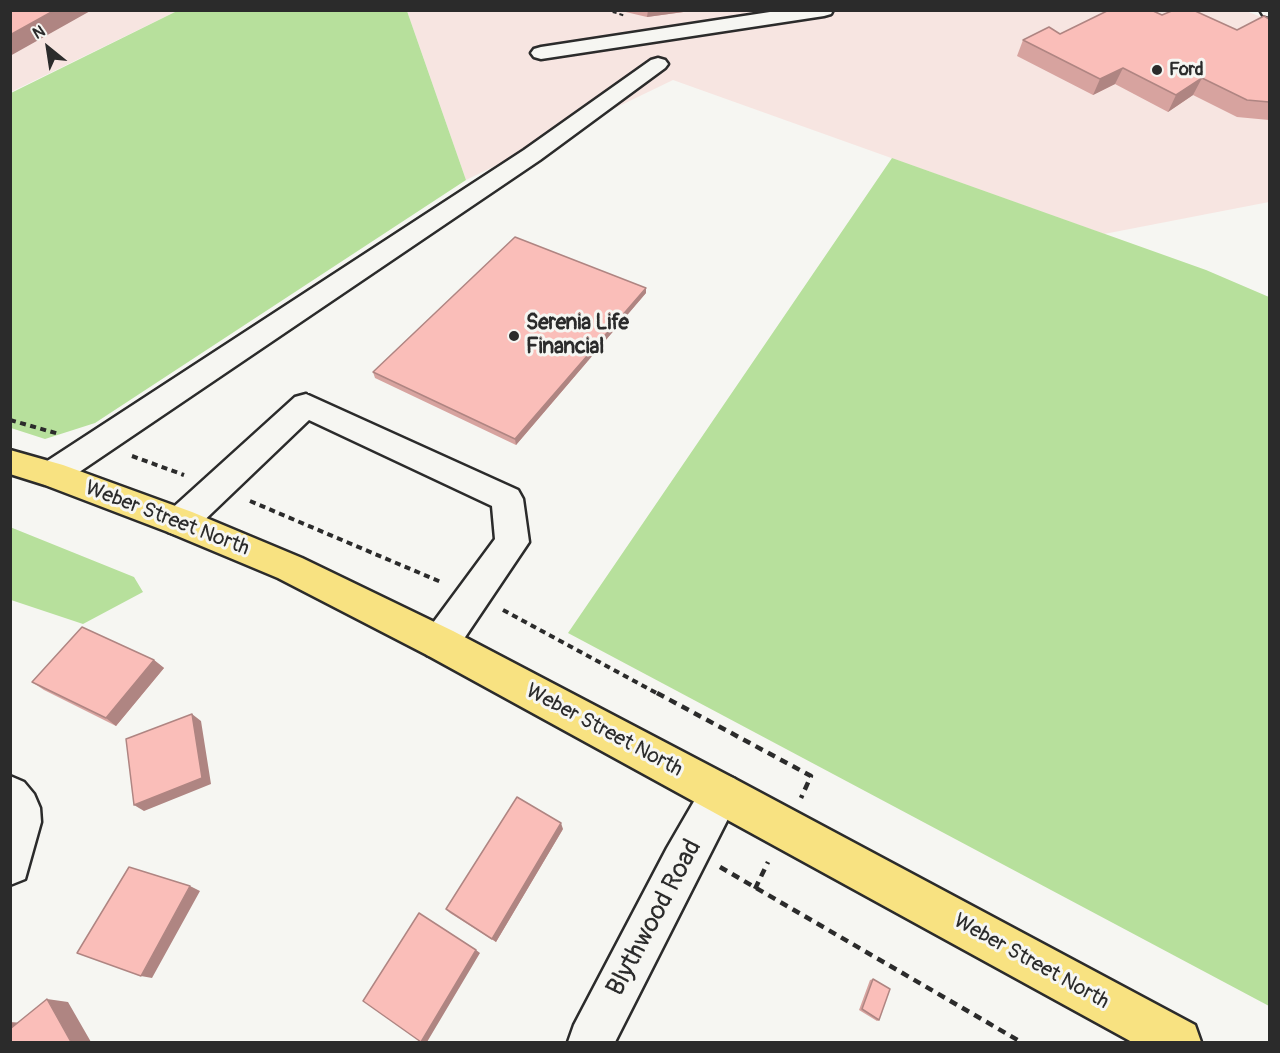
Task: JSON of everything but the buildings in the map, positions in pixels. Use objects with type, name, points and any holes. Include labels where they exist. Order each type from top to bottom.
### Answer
[{"type":"main road","name":"Weber Street North","points":[[10,462],[52,474],[180,522],[290,568],[440,643],[1178,1042]]},
{"type":"street","points":[[541,53],[824,10]]},
{"type":"street","points":[[52,474],[532,154],[658,64]]},
{"type":"street","points":[[180,522],[306,405],[507,500],[512,542],[440,643]]},
{"type":"street","name":"Blythwood Road","points":[[591,1042],[682,863],[721,793]]},
{"type":"street","points":[[10,796],[20,808],[21,822],[10,864]]},
{"type":"path","points":[[10,420],[97,444],[218,487],[474,596],[811,776],[804,788]]},
{"type":"path","points":[[717,865],[1021,1042]]},
{"type":"path","points":[[755,889],[759,882]]},
{"type":"shaded area","points":[[11,11],[177,11],[11,92]]},
{"type":"shaded area","points":[[407,11],[1246,11],[1269,20],[1269,202],[1104,234],[673,80],[466,180]]},
{"type":"green space","points":[[177,11],[407,11],[466,180],[95,423],[45,439],[11,428],[11,93]]},
{"type":"green space","points":[[892,158],[1206,270],[1269,297],[1269,1006],[568,633]]},
{"type":"green space","points":[[10,527],[134,577],[143,592],[83,624],[11,600]]},
{"type":"place","name":"Ford","points":[[1157,70]]},
{"type":"place","name":"Serenia Life Financial","points":[[514,336]]}]
